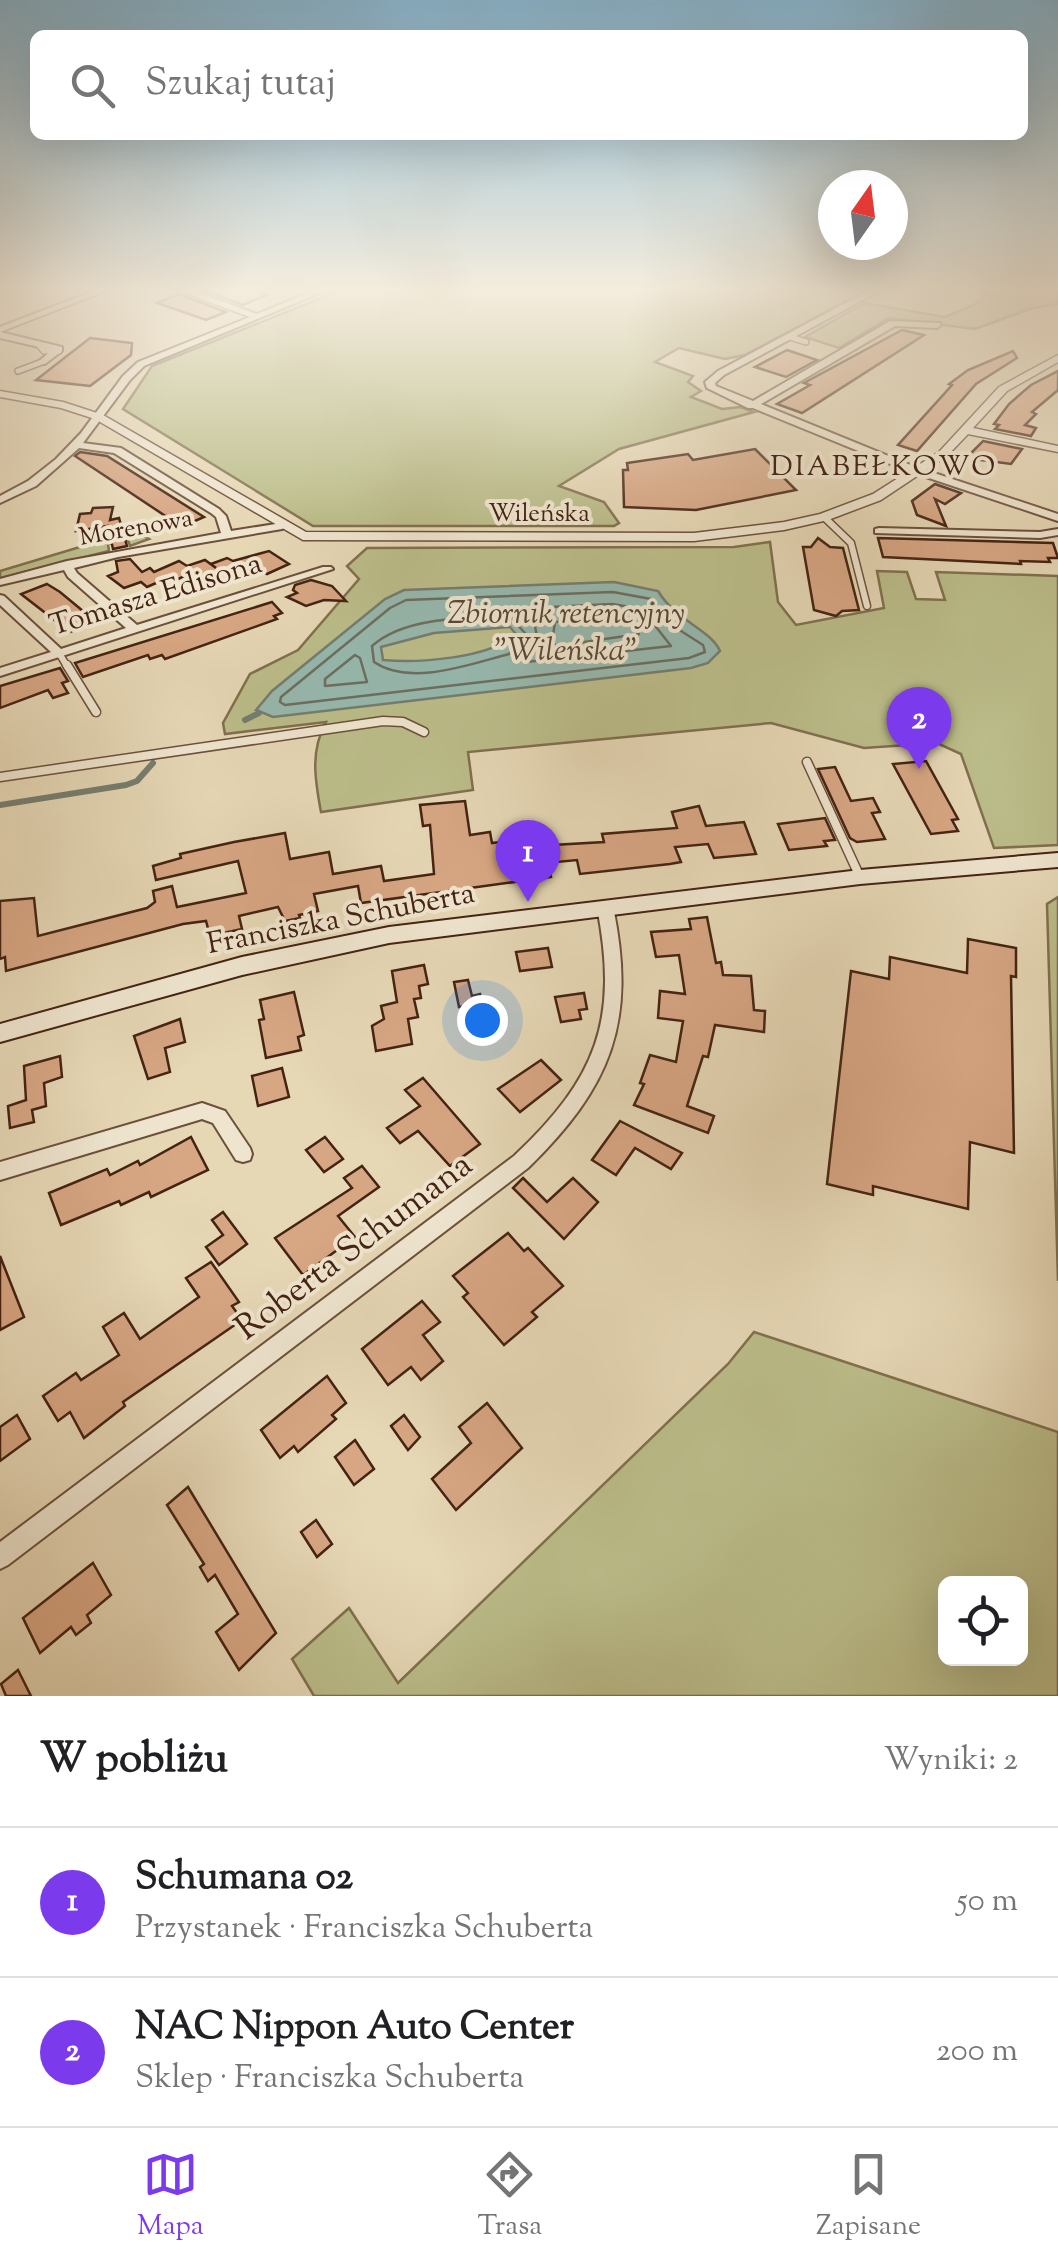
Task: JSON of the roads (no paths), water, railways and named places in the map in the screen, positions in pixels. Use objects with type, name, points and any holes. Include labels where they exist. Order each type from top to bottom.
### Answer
[{"type":"main road","name":"Franciszka Schuberta","points":[[0,1033],[242,966],[346,943],[860,877],[1058,860]]},
{"type":"street","points":[[0,500],[50,472],[77,445],[128,374],[138,367]]},
{"type":"street","points":[[733,367],[710,382],[719,394],[1058,518]]},
{"type":"street","points":[[751,406],[817,367]]},
{"type":"street","name":"Wileńska","points":[[0,394],[63,405],[99,417],[303,536],[738,533],[824,517],[877,498],[921,470],[966,430],[1003,389],[1042,367]]},
{"type":"street","points":[[966,430],[1058,449]]},
{"type":"street","points":[[77,445],[117,450],[215,511],[221,516],[226,535]]},
{"type":"street","name":"Morenowa","points":[[0,582],[67,564],[282,526]]},
{"type":"street","points":[[879,531],[1040,536],[1058,532]]},
{"type":"street","points":[[67,564],[72,575],[134,629]]},
{"type":"street","name":"Tomasza Edisona","points":[[0,672],[327,568]]},
{"type":"street","points":[[0,599],[58,652]]},
{"type":"street","name":"Roberta Schumana","points":[[0,1558],[521,1162],[557,1129],[595,1072],[611,1028],[616,992],[605,907]]},
{"type":"street","points":[[0,1172],[202,1110],[219,1116],[243,1154]]},
{"type":"lane","points":[[18,372],[30,367]]},
{"type":"lane","points":[[824,517],[851,542],[867,606]]},
{"type":"lane","points":[[58,652],[96,712]]},
{"type":"lane","points":[[0,777],[382,721],[402,722],[424,732]]},
{"type":"lane","points":[[807,762],[860,877]]},
{"type":"water","name":"Zbiornik retencyjny \"Wileńska\"","points":[[614,582],[658,591],[720,651],[708,663],[691,668],[273,717],[256,710],[272,691],[385,599],[404,590]],"holes":[[[510,627],[515,633],[505,642],[472,654],[433,660],[383,660],[381,647],[434,633]]]},
{"type":"waterway","points":[[245,720],[259,713]]},
{"type":"waterway","points":[[0,805],[126,785],[137,781],[153,763]]},
{"type":"place","name":"NAC Nippon Auto Center","points":[[919,769]]},
{"type":"place","name":"Schumana 02","points":[[528,902]]},
{"type":"district","name":"DIABEŁKOWO","points":[[884,468]]}]
